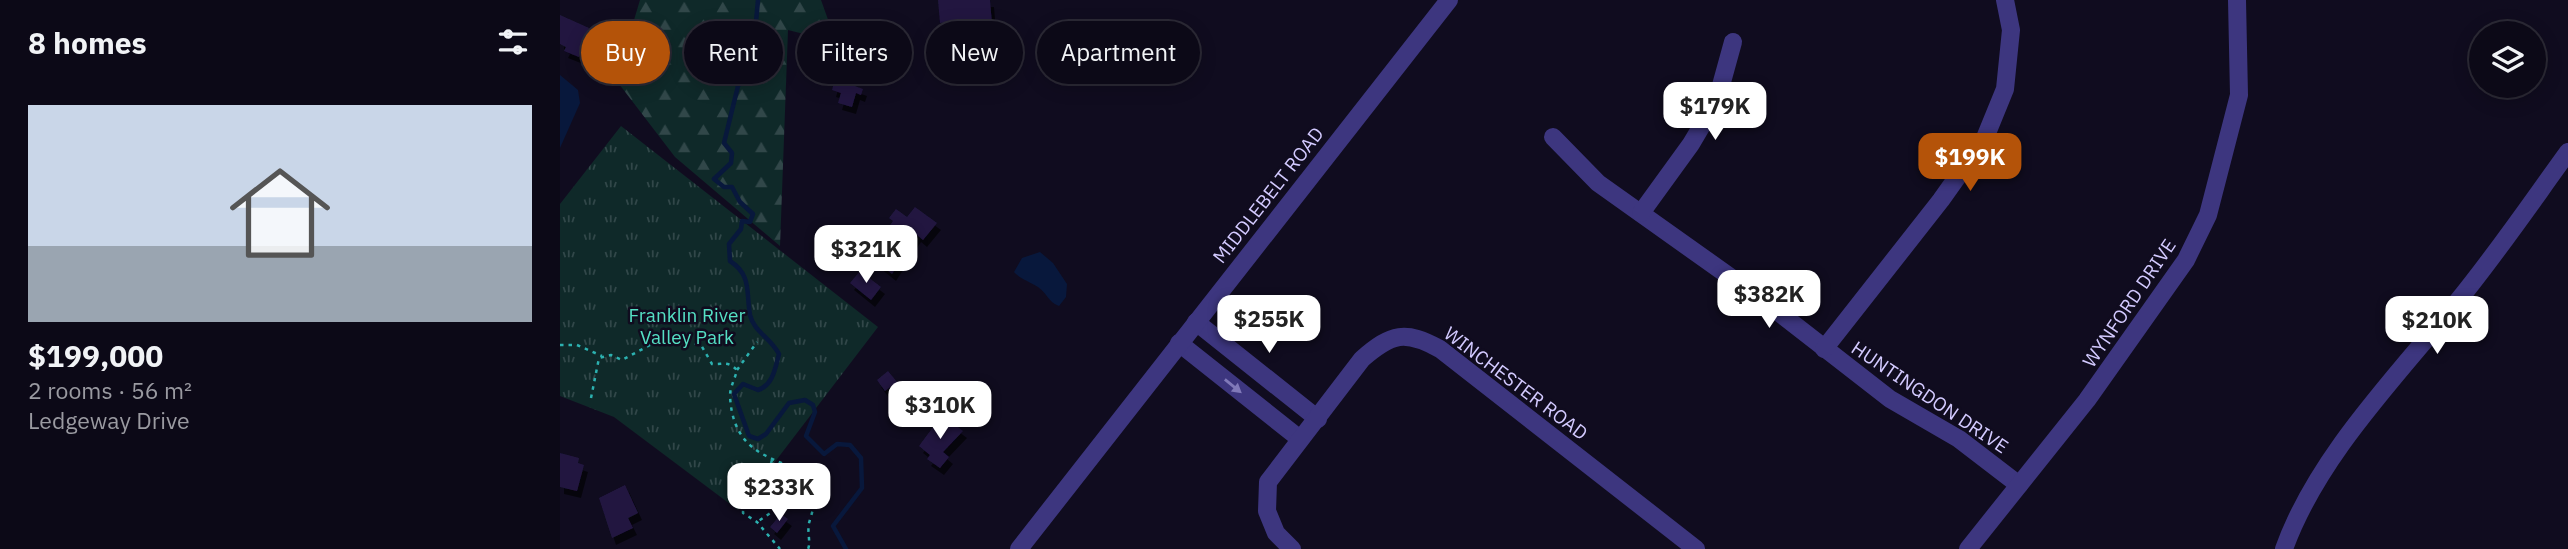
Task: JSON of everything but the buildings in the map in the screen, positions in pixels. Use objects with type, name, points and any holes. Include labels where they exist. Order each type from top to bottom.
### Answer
[{"type":"street","name":"MIDDLEBELT ROAD","points":[[1019,549],[1449,0]]},
{"type":"street","points":[[1824,349],[1941,200],[1984,138],[2005,89],[2011,30],[2005,0]]},
{"type":"street","name":"WYNFORD DRIVE","points":[[1968,549],[2087,400],[2186,260],[2208,215],[2239,94],[2237,0]]},
{"type":"street","points":[[1640,213],[1691,144],[1717,100],[1733,42]]},
{"type":"street","name":"HUNTINGDON DRIVE","points":[[1553,137],[1598,183],[1764,301],[1890,399],[1959,439],[2019,485]]},
{"type":"street","points":[[2284,549],[2319,480],[2378,396],[2506,242],[2568,152]]},
{"type":"street","points":[[1196,323],[1309,429]]},
{"type":"street","name":"WINCHESTER ROAD","points":[[1292,549],[1276,533],[1267,511],[1268,482],[1362,359],[1381,343],[1397,336],[1418,337],[1440,349],[1696,549]]},
{"type":"street","points":[[1179,343],[1309,429]]},
{"type":"path","points":[[560,345],[576,345],[602,356],[611,355],[622,360],[659,339],[671,337],[701,345],[712,364],[725,362],[737,370]]},
{"type":"path","points":[[757,342],[737,370],[730,396],[737,429],[761,456],[779,460],[798,472],[813,489],[814,511],[808,526],[808,549]]},
{"type":"path","points":[[591,398],[597,377],[595,371],[602,356]]},
{"type":"path","points":[[772,460],[751,489],[743,513],[757,522],[780,549]]},
{"type":"path","points":[[751,489],[778,508],[757,522]]},
{"type":"green space","points":[[640,0],[821,0],[828,21],[797,21],[797,32],[788,30],[780,246],[675,157],[619,84],[670,84],[670,21],[634,21]]},
{"type":"green space","name":"Franklin River Valley Park","points":[[621,126],[878,327],[738,510],[614,417],[560,396],[560,204]]},
{"type":"water","points":[[560,75],[578,90],[580,103],[560,148]]},
{"type":"water","points":[[1040,252],[1053,263],[1067,284],[1066,297],[1059,306],[1038,287],[1014,272],[1022,258]]},
{"type":"waterway","points":[[758,0],[752,65],[738,86],[724,143],[732,153],[731,163],[714,179],[724,187],[732,187],[740,202],[753,214],[750,222],[742,221],[741,229],[729,244],[730,261],[745,278],[752,321],[779,354],[773,376],[763,388],[758,390],[743,384],[734,394],[749,436],[758,439],[766,434],[789,403],[805,400],[813,405],[815,412],[806,436],[824,454],[837,444],[850,445],[861,458],[862,488],[833,526],[846,549]]}]
